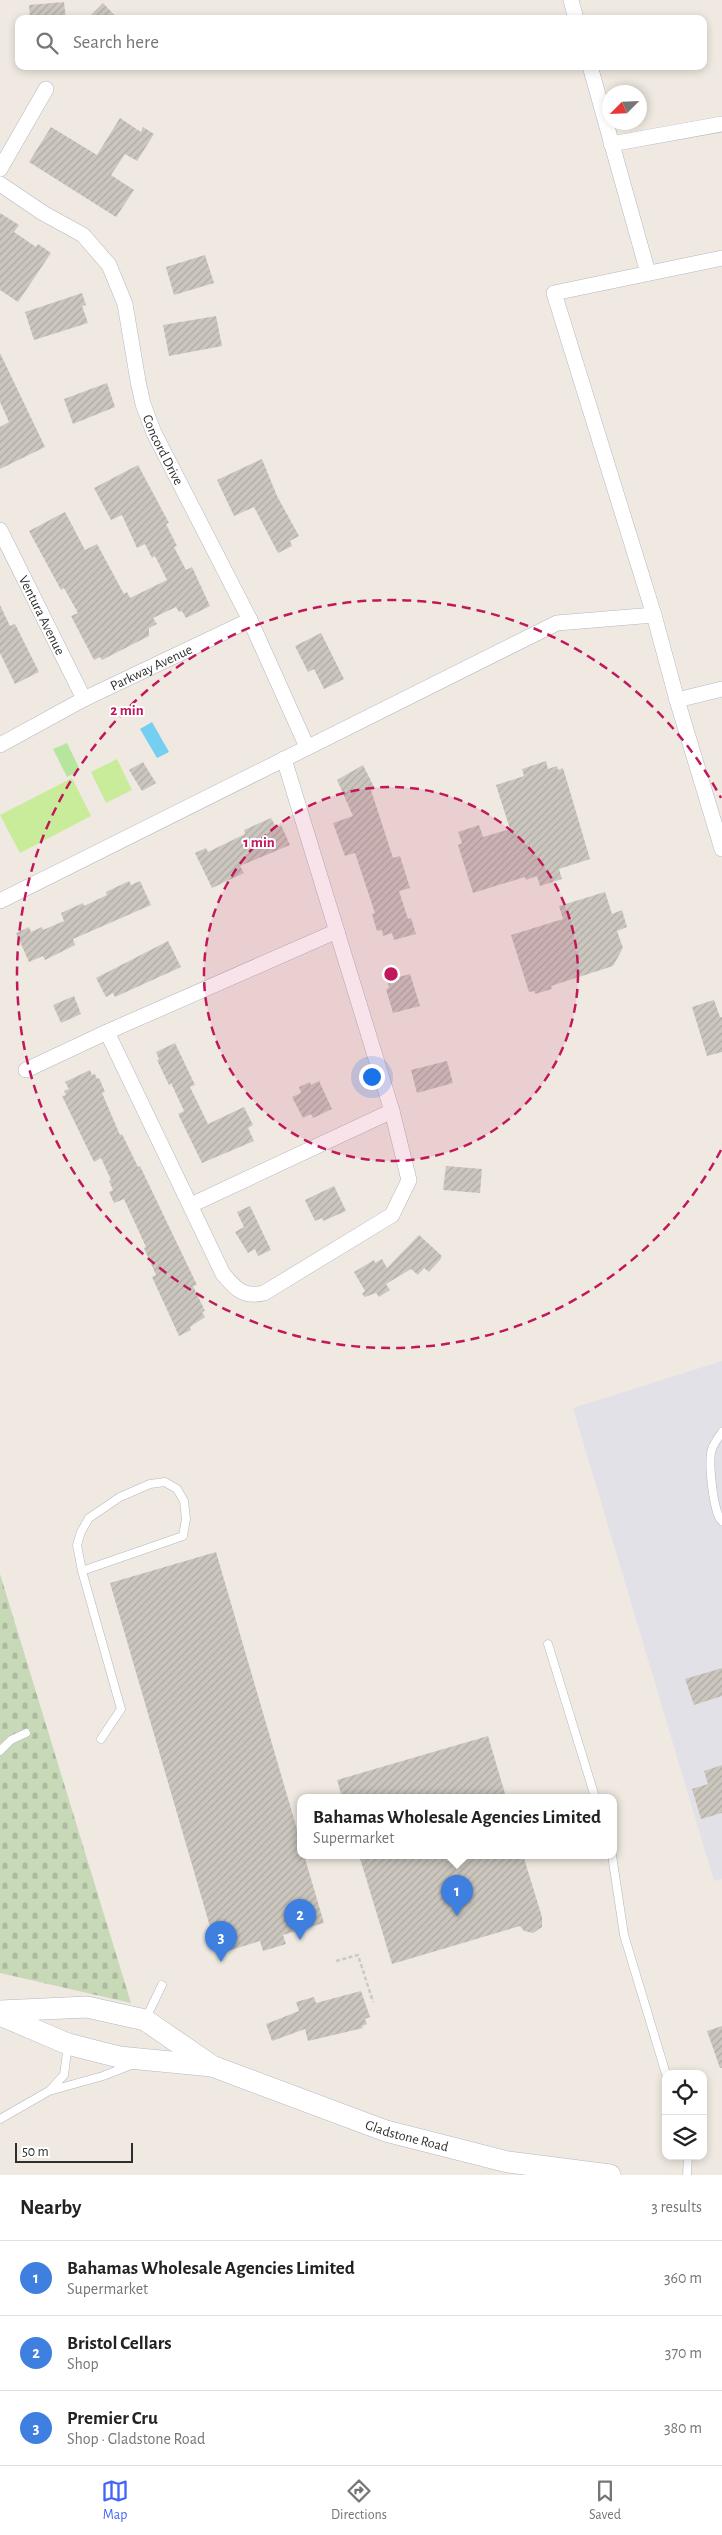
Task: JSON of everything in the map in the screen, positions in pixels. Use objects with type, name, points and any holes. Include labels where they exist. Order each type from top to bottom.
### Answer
[{"type":"main road","name":"Gladstone Road","points":[[0,2011],[87,2007],[145,2020],[212,2066],[386,2131],[508,2162],[610,2175]]},
{"type":"main road","points":[[68,2044],[66,2034],[70,2019],[87,2007]]},
{"type":"main road","name":"Gladstone Road","points":[[0,2015],[68,2044],[119,2058],[212,2066]]},
{"type":"main road","points":[[142,2060],[149,2049],[150,2040],[145,2020]]},
{"type":"street","points":[[571,0],[575,15]]},
{"type":"street","points":[[591,70],[648,273]]},
{"type":"street","points":[[0,169],[46,89]]},
{"type":"street","points":[[612,144],[722,124]]},
{"type":"street","name":"Concord Drive","points":[[0,184],[43,213],[83,235],[109,265],[125,304],[139,388],[154,433],[250,620],[307,747]]},
{"type":"street","points":[[722,258],[554,293],[654,615],[677,700],[722,849]]},
{"type":"street","name":"Ventura Avenue","points":[[0,530],[84,699]]},
{"type":"street","points":[[0,901],[557,623],[654,615]]},
{"type":"street","name":"Parkway Avenue","points":[[0,745],[84,699],[250,620]]},
{"type":"street","points":[[677,700],[722,689]]},
{"type":"street","points":[[107,1032],[223,1274],[237,1289],[251,1296],[264,1293],[392,1215],[409,1180],[392,1111],[284,759]]},
{"type":"street","points":[[26,1070],[336,930]]},
{"type":"street","points":[[191,1205],[392,1111]]},
{"type":"lane","points":[[722,1432],[711,1450],[714,1499],[718,1518],[722,1521]]},
{"type":"lane","points":[[82,1572],[183,1536],[186,1519],[184,1501],[177,1489],[165,1482],[150,1484],[120,1497],[89,1518],[81,1532],[77,1545],[82,1572],[121,1710],[101,1739]]},
{"type":"lane","points":[[548,1644],[594,1794]]},
{"type":"lane","points":[[0,1752],[11,1740],[26,1733]]},
{"type":"lane","points":[[613,1859],[624,1935],[665,2070]]},
{"type":"lane","points":[[145,2020],[162,1985]]},
{"type":"lane","points":[[49,2091],[64,2075],[68,2044]]},
{"type":"lane","points":[[0,2118],[49,2091],[104,2076],[142,2060]]},
{"type":"lane","points":[[688,2160],[688,2175]]},
{"type":"path","points":[[336,1961],[358,1955],[373,2002]]},
{"type":"shaded area","points":[[722,1361],[722,1879],[714,1881],[573,1408]]},
{"type":"green space","points":[[67,743],[80,770],[67,777],[53,749]]},
{"type":"green space","points":[[117,759],[132,790],[106,803],[91,772]]},
{"type":"green space","points":[[72,778],[91,816],[20,853],[0,815]]},
{"type":"green space","points":[[0,1574],[131,2003],[0,1973]]},
{"type":"water","points":[[152,722],[169,752],[157,758],[140,729]]},
{"type":"building","points":[[64,2],[66,15],[30,15],[29,5]]},
{"type":"building","points":[[103,3],[114,15],[91,15]]},
{"type":"building","points":[[120,118],[141,132],[143,127],[154,134],[137,161],[125,154],[111,175],[134,190],[116,217],[29,162],[51,127],[97,155]]},
{"type":"building","points":[[0,213],[19,225],[14,232],[36,247],[38,244],[51,253],[18,302],[0,290]]},
{"type":"building","points":[[205,255],[214,283],[174,295],[166,267]]},
{"type":"building","points":[[82,293],[86,305],[82,306],[88,323],[34,340],[25,312]]},
{"type":"building","points":[[216,316],[222,346],[169,356],[163,325]]},
{"type":"building","points":[[0,353],[45,447],[0,469],[0,427],[9,422],[0,402]]},
{"type":"building","points":[[107,383],[115,407],[73,424],[64,399]]},
{"type":"building","points":[[262,459],[277,496],[299,536],[290,541],[292,546],[278,553],[254,507],[234,516],[217,480]]},
{"type":"building","points":[[138,465],[169,523],[166,524],[177,546],[174,547],[186,570],[192,567],[210,606],[186,618],[182,611],[179,612],[176,607],[153,618],[157,624],[149,628],[149,636],[102,660],[100,657],[94,660],[71,616],[78,613],[64,588],[61,590],[29,531],[65,512],[85,550],[97,544],[124,594],[127,592],[130,598],[167,580],[155,556],[152,558],[145,544],[137,548],[122,515],[111,520],[94,488]]},
{"type":"building","points":[[0,605],[10,626],[15,624],[39,672],[15,684],[0,653]]},
{"type":"building","points":[[321,633],[344,679],[324,689],[314,669],[308,672],[295,646]]},
{"type":"building","points":[[546,761],[548,769],[557,766],[558,770],[563,768],[590,859],[559,869],[562,879],[540,886],[537,876],[526,880],[525,877],[473,893],[458,845],[462,843],[458,832],[479,825],[483,837],[510,829],[496,785],[524,776],[522,769]]},
{"type":"building","points":[[143,762],[156,783],[142,791],[129,770]]},
{"type":"building","points":[[363,765],[375,789],[371,790],[393,858],[400,856],[410,888],[399,891],[408,919],[411,918],[416,934],[394,940],[392,933],[383,936],[382,930],[377,931],[372,914],[375,913],[355,853],[345,856],[333,823],[353,816],[337,780]]},
{"type":"building","points":[[271,818],[276,827],[281,825],[290,845],[240,866],[244,873],[212,888],[195,853],[206,848],[208,852],[245,834],[244,830]]},
{"type":"building","points":[[129,881],[131,885],[140,881],[151,905],[73,939],[75,945],[45,960],[43,956],[29,962],[16,933],[29,927],[31,932],[42,927],[43,930],[64,921],[61,913],[83,903],[84,906],[107,895],[106,892]]},
{"type":"building","points":[[605,892],[612,914],[622,910],[627,927],[617,931],[623,948],[613,966],[551,986],[552,989],[535,994],[534,991],[529,992],[511,935],[563,919],[559,906]]},
{"type":"building","points":[[168,941],[181,967],[115,997],[113,993],[106,997],[96,978]]},
{"type":"building","points":[[410,974],[420,1006],[393,1013],[386,989],[389,988],[387,980]]},
{"type":"building","points":[[74,996],[81,1014],[61,1023],[53,1005]]},
{"type":"building","points":[[714,1000],[720,1017],[722,1017],[722,1052],[707,1056],[692,1007]]},
{"type":"building","points":[[175,1043],[195,1085],[190,1087],[208,1124],[244,1107],[253,1125],[248,1128],[254,1141],[202,1163],[178,1114],[184,1111],[171,1083],[169,1085],[157,1060],[159,1059],[156,1052]]},
{"type":"building","points":[[447,1061],[453,1083],[417,1093],[411,1070]]},
{"type":"building","points":[[90,1070],[92,1075],[95,1074],[97,1079],[99,1078],[105,1092],[102,1093],[120,1135],[122,1134],[138,1167],[140,1166],[197,1285],[193,1286],[205,1311],[202,1312],[205,1317],[190,1327],[191,1330],[179,1336],[152,1277],[156,1275],[144,1248],[146,1247],[124,1199],[114,1203],[109,1192],[113,1190],[109,1181],[111,1180],[101,1158],[94,1162],[62,1096],[66,1095],[64,1091],[69,1089],[65,1082]]},
{"type":"building","points":[[319,1081],[332,1109],[313,1118],[311,1114],[303,1118],[292,1097],[301,1093],[299,1087],[310,1082],[311,1085]]},
{"type":"building","points":[[446,1166],[482,1169],[480,1193],[443,1190]]},
{"type":"building","points":[[334,1186],[346,1211],[323,1221],[322,1218],[315,1221],[305,1200]]},
{"type":"building","points":[[250,1206],[271,1250],[258,1256],[255,1249],[248,1253],[235,1232],[244,1227],[237,1212]]},
{"type":"building","points":[[419,1235],[442,1256],[440,1260],[429,1272],[424,1268],[418,1275],[411,1269],[386,1284],[390,1290],[379,1297],[376,1293],[365,1297],[362,1294],[365,1291],[354,1272],[374,1260],[375,1263],[382,1259],[387,1268]]},
{"type":"building","points":[[216,1552],[297,1829],[297,1859],[305,1859],[324,1923],[283,1935],[286,1944],[263,1951],[260,1941],[218,1954],[110,1583]]},
{"type":"building","points":[[722,1668],[722,1696],[694,1705],[685,1679]]},
{"type":"building","points":[[488,1736],[505,1794],[341,1794],[337,1780]]},
{"type":"building","points":[[722,1765],[722,1813],[701,1819],[692,1789],[708,1784],[704,1771]]},
{"type":"building","points":[[360,1859],[524,1859],[542,1917],[542,1927],[533,1933],[524,1931],[520,1926],[392,1964]]},
{"type":"building","points":[[361,1991],[370,2017],[365,2019],[367,2024],[362,2026],[363,2028],[308,2041],[305,2029],[272,2041],[266,2024],[299,2011],[296,2002],[314,1997],[316,2003]]},
{"type":"building","points":[[722,2026],[722,2068],[720,2068],[707,2031]]},
{"type":"place","name":"Bahamas Wholesale Agencies Limited","points":[[457,1916]]},
{"type":"place","name":"Bristol Cellars","points":[[300,1940]]},
{"type":"place","name":"Premier Cru","points":[[221,1962]]}]
